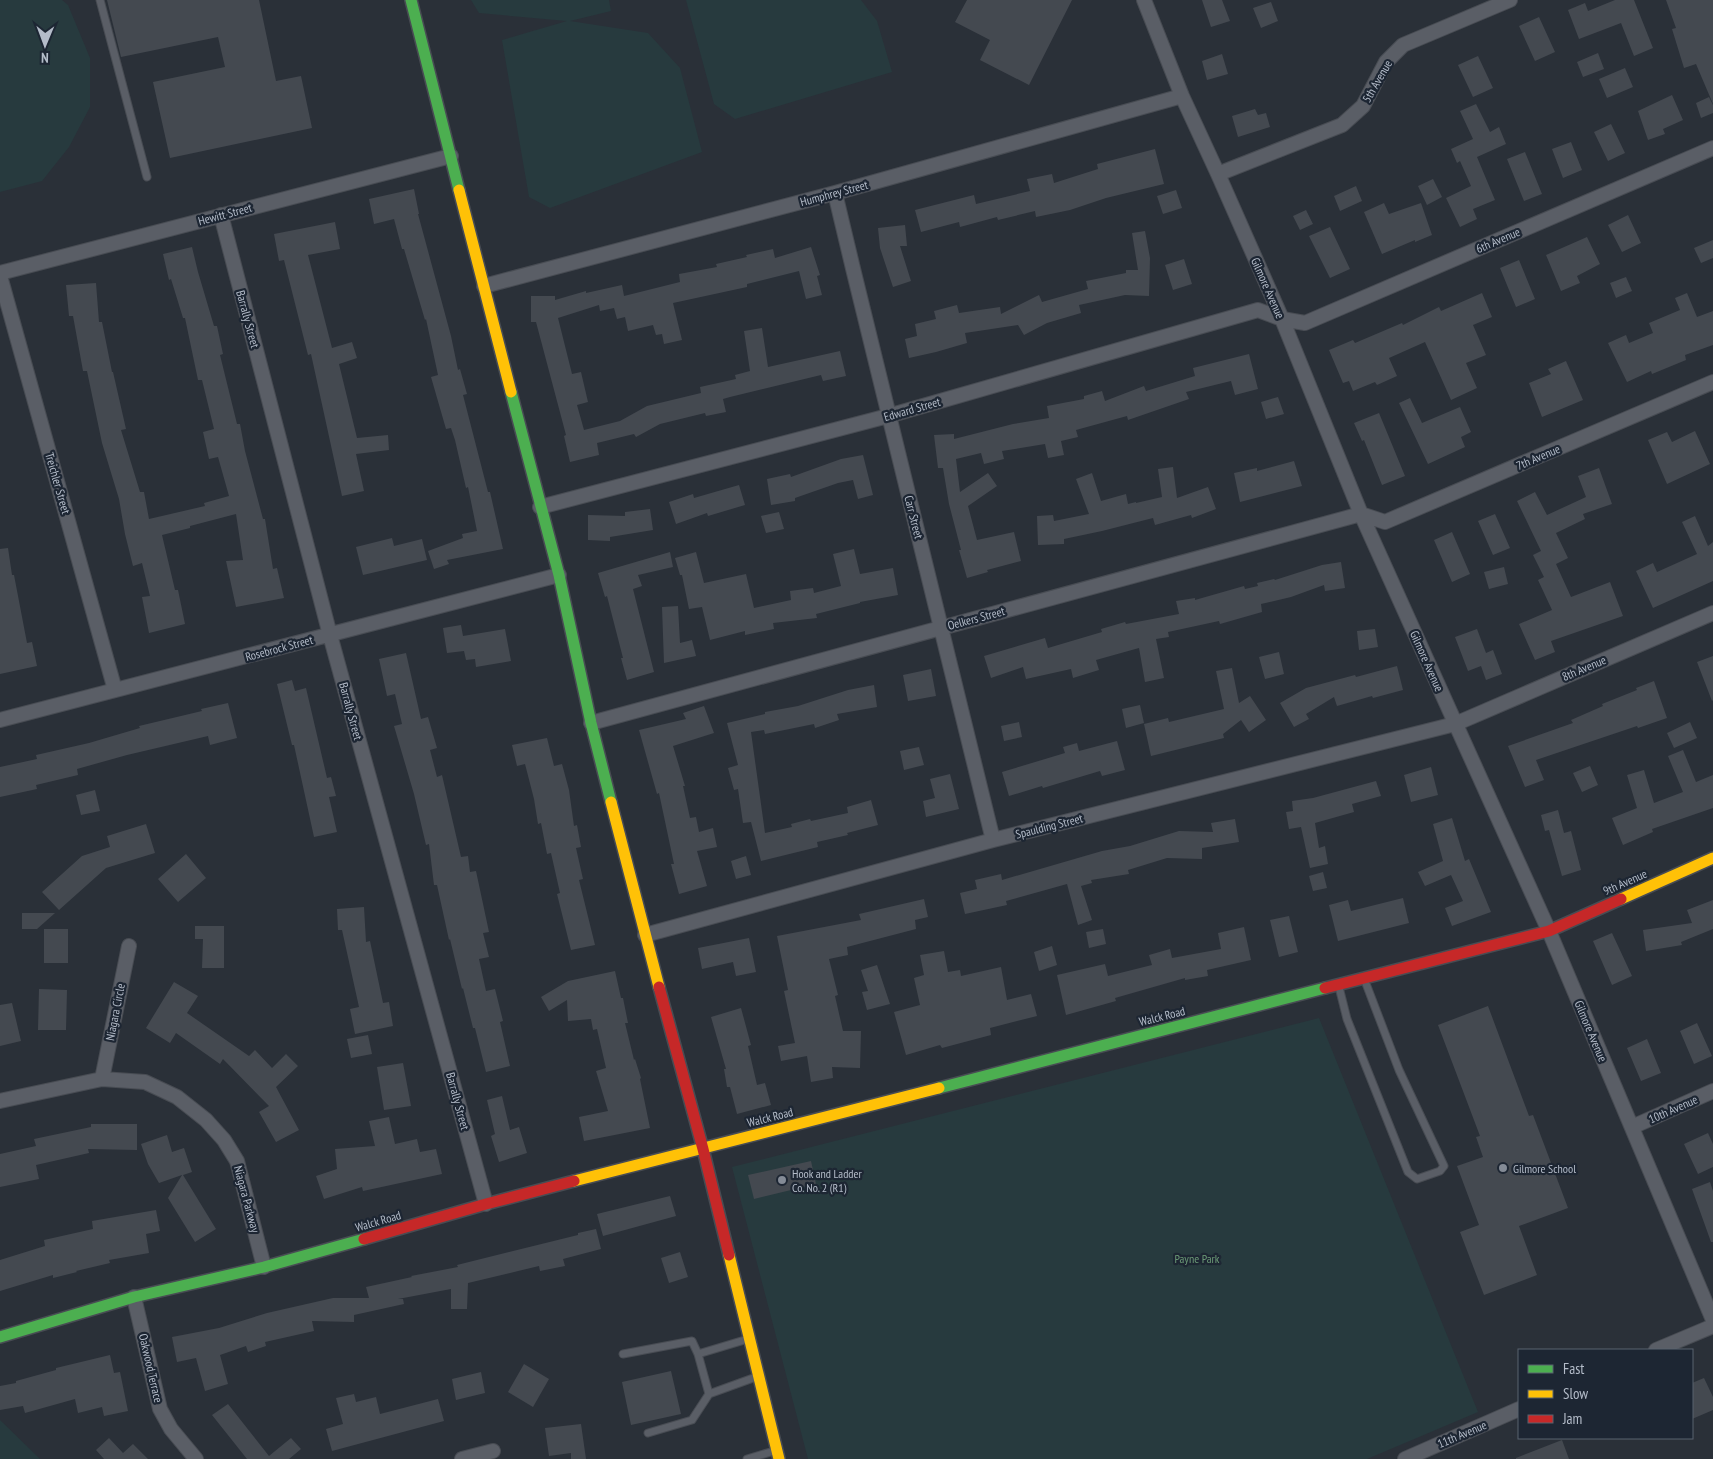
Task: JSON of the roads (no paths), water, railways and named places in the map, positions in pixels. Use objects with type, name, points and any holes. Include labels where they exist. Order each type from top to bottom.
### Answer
[{"type":"street","points":[[411,0],[558,575],[591,723],[645,935],[703,1149],[778,1455]]},
{"type":"street","name":"Gilmore Avenue","points":[[1144,0],[1182,96],[1282,319],[1361,514],[1549,931],[1713,1320]]},
{"type":"street","name":"5th Avenue","points":[[1218,174],[1342,125],[1363,106],[1386,62],[1403,45],[1510,0]]},
{"type":"street","name":"Humphrey Street","points":[[484,286],[835,193],[1182,96]]},
{"type":"street","name":"6th Avenue","points":[[1282,319],[1305,324],[1713,148]]},
{"type":"street","name":"Hewitt Street","points":[[0,274],[451,156]]},
{"type":"street","name":"Carr Street","points":[[835,193],[993,840]]},
{"type":"street","name":"Barrally Street","points":[[221,215],[330,635],[486,1204]]},
{"type":"street","name":"Treichler Street","points":[[0,274],[116,690]]},
{"type":"street","name":"Edward Street","points":[[540,507],[888,416],[1258,310],[1282,319]]},
{"type":"street","name":"7th Avenue","points":[[1361,514],[1385,522],[1713,382]]},
{"type":"street","name":"Oelkers Street","points":[[591,723],[1361,514]]},
{"type":"street","name":"Rosebrock Street","points":[[0,720],[558,575]]},
{"type":"street","name":"8th Avenue","points":[[1455,724],[1713,613]]},
{"type":"street","name":"Spaulding Street","points":[[645,935],[993,840],[1455,724]]},
{"type":"street","name":"9th Avenue","points":[[1549,931],[1713,858]]},
{"type":"street","name":"Walck Road","points":[[0,1337],[134,1297],[264,1267],[486,1204],[1549,931]]},
{"type":"street","name":"Niagara Circle","points":[[102,1079],[128,946]]},
{"type":"street","name":"Niagara Parkway","points":[[0,1101],[102,1079],[145,1082],[177,1097],[206,1120],[224,1140],[237,1160],[264,1267]]},
{"type":"street","name":"10th Avenue","points":[[1632,1127],[1713,1092]]},
{"type":"street","name":"Oakwood Terrace","points":[[134,1297],[160,1409],[171,1429],[196,1459]]},
{"type":"street","points":[[1658,1349],[1713,1326]]},
{"type":"street","name":"11th Avenue","points":[[1405,1459],[1518,1409]]},
{"type":"street","points":[[462,1459],[493,1451]]},
{"type":"lane","points":[[100,0],[148,177]]},
{"type":"lane","points":[[1339,985],[1346,1018],[1408,1172],[1417,1179],[1440,1172],[1444,1166],[1399,1070],[1364,978]]},
{"type":"lane","points":[[698,1354],[750,1338]]},
{"type":"lane","points":[[623,1354],[692,1341],[698,1354],[709,1394]]},
{"type":"lane","points":[[648,1433],[692,1420],[709,1394],[759,1376]]},
{"type":"lane","points":[[747,1459],[778,1455]]},
{"type":"place","name":"Gilmore School","points":[[1503,1168]]},
{"type":"place","name":"Hook and Ladder Co. No. 2 (R1)","points":[[782,1180]]},
{"type":"park label","name":"Payne Park","points":[[1197,1258]]}]
